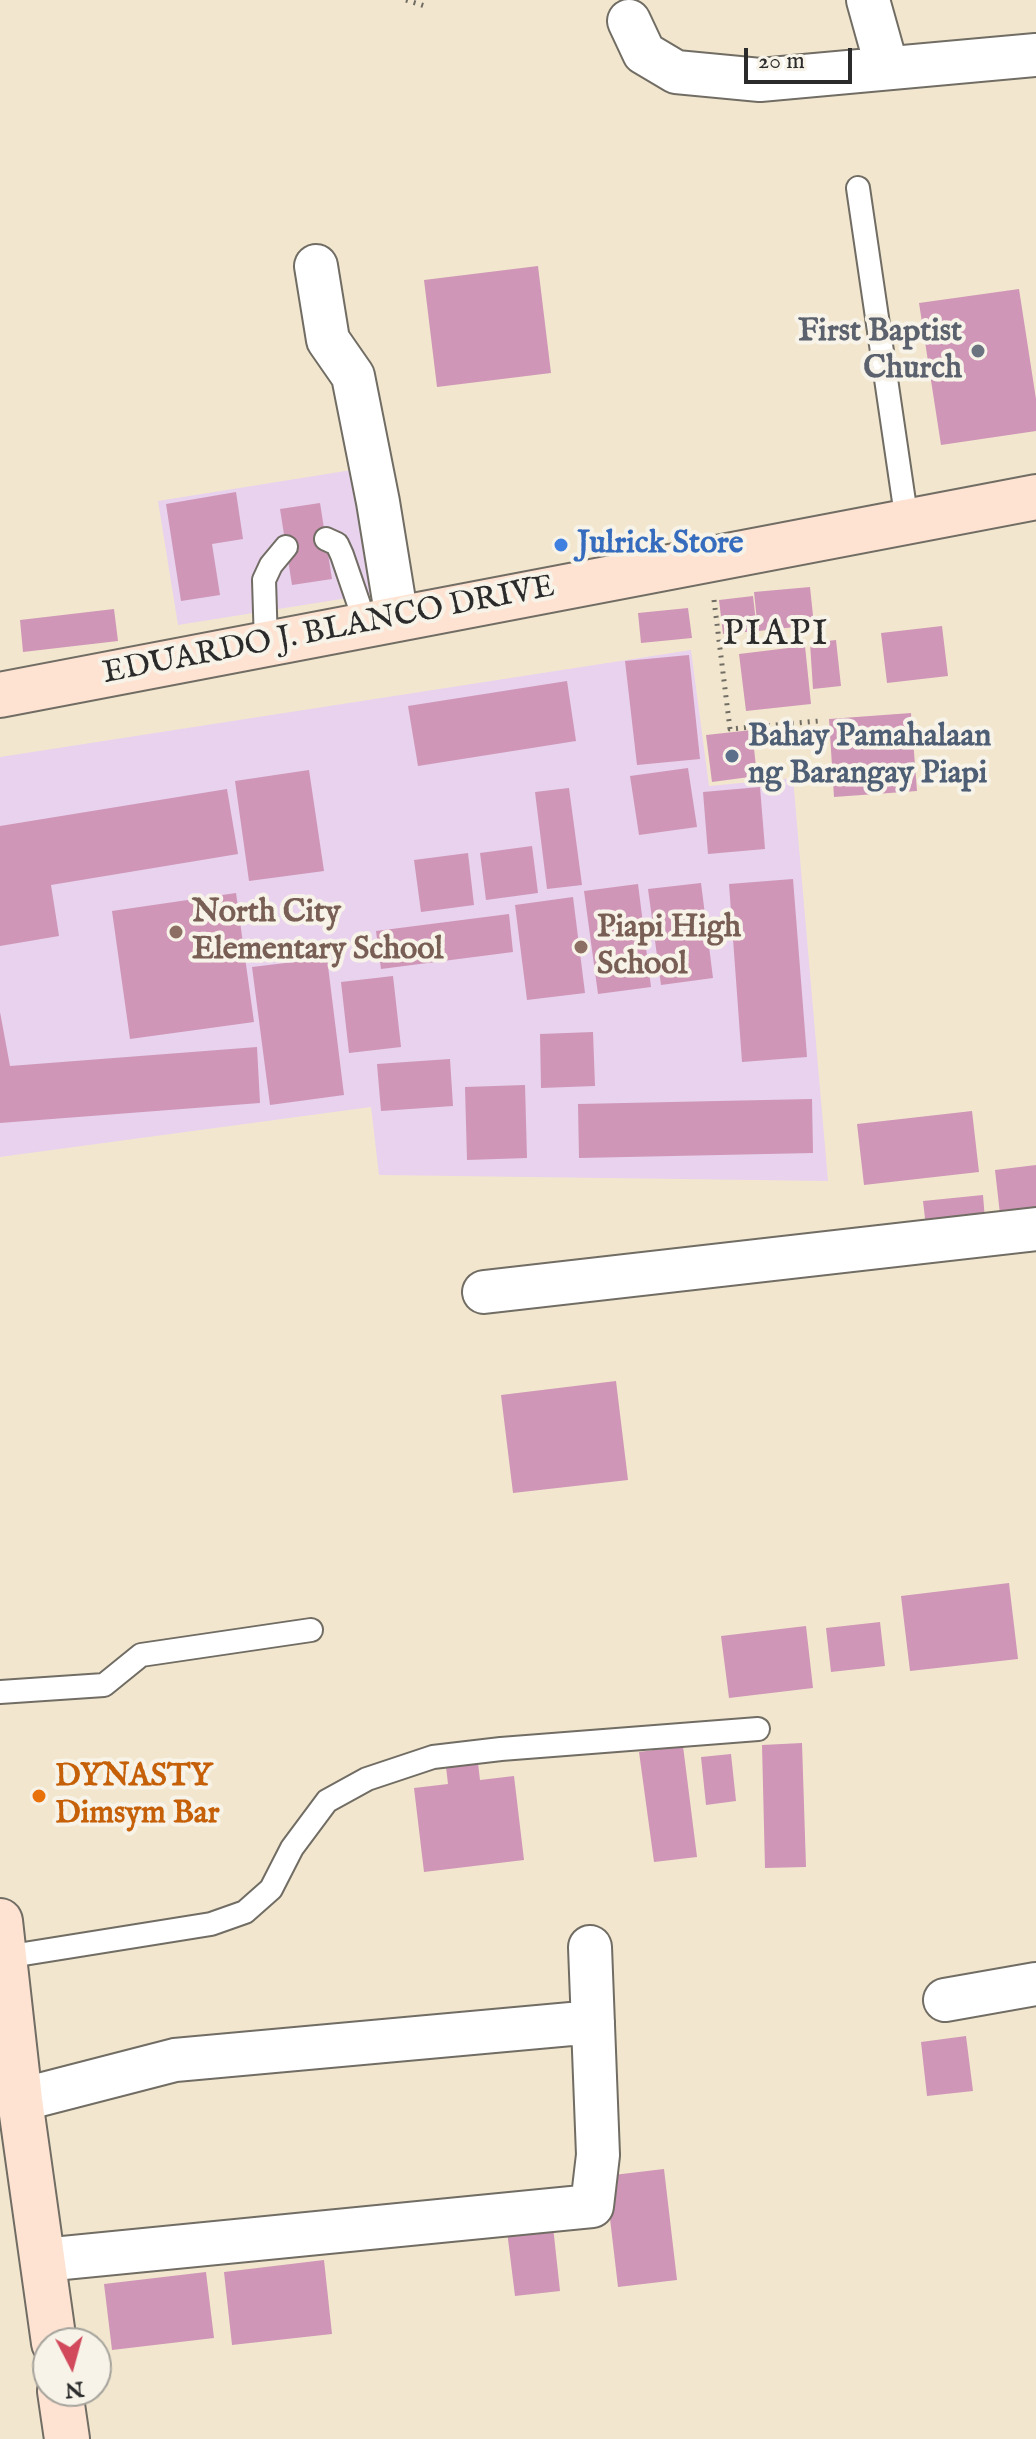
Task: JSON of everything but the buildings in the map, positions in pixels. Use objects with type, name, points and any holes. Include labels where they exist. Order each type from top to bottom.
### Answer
[{"type":"main road","name":"EDUARDO J. BLANCO DRIVE","points":[[0,695],[1036,497]]},
{"type":"main road","points":[[3,1939],[13,2086],[52,2327]]},
{"type":"main road","points":[[62,2407],[67,2439]]},
{"type":"street","points":[[868,0],[887,68]]},
{"type":"street","points":[[629,21],[644,53],[676,72],[760,80],[1036,55]]},
{"type":"street","points":[[316,266],[328,340],[353,376],[378,502],[381,622]]},
{"type":"street","points":[[484,1292],[1036,1229]]},
{"type":"street","points":[[43,2260],[592,2206],[598,2155],[590,1947]]},
{"type":"street","points":[[945,2000],[1036,1984]]},
{"type":"street","points":[[13,2086],[175,2060],[593,2022]]},
{"type":"lane","points":[[858,188],[907,522]]},
{"type":"lane","points":[[326,539],[337,544],[381,622]]},
{"type":"lane","points":[[266,644],[264,580],[271,565],[286,547]]},
{"type":"lane","points":[[0,1692],[104,1685],[141,1655],[311,1630]]},
{"type":"lane","points":[[3,1939],[211,1924],[245,1912],[271,1889],[292,1848],[327,1801],[367,1779],[433,1757],[758,1729]]},
{"type":"path","points":[[406,0],[428,7]]},
{"type":"path","points":[[709,559],[730,729],[819,721]]},
{"type":"shaded area","points":[[358,469],[379,593],[178,625],[158,501]]},
{"type":"shaded area","name":"Piapi High School","points":[[691,650],[709,786],[793,778],[828,1181],[379,1175],[371,1107],[0,1157],[0,757]]},
{"type":"place","name":"First Baptist Church","points":[[978,351]]},
{"type":"place","name":"Julrick Store","points":[[561,545]]},
{"type":"place","name":"Bahay Pamahalaan ng Barangay Piapi","points":[[732,756]]},
{"type":"place","name":"North City Elementary School","points":[[176,932]]},
{"type":"place","name":"Piapi High School","points":[[581,947]]},
{"type":"place","name":"DYNASTY Dimsym Bar","points":[[39,1796]]},
{"type":"district","name":"PIAPI","points":[[776,637]]}]
